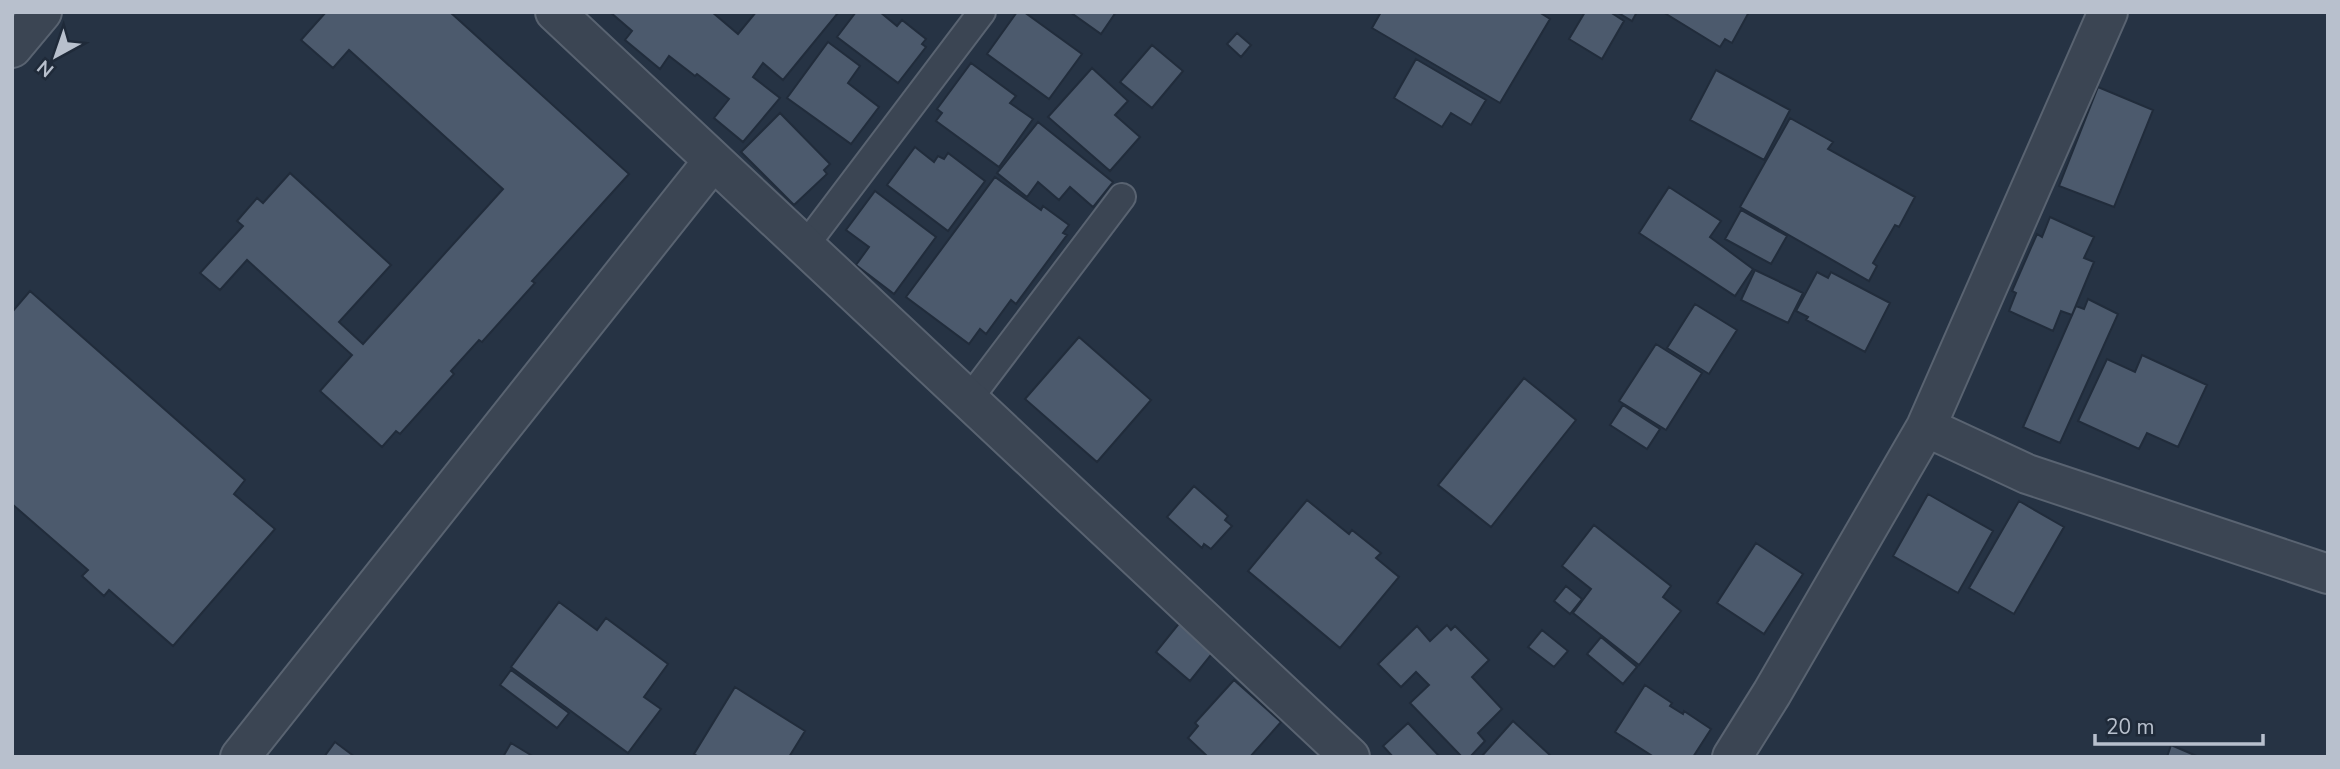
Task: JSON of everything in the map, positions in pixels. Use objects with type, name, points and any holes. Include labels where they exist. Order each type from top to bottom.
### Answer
[{"type":"street","points":[[12,48],[41,12]]},
{"type":"street","points":[[555,12],[1350,757]]},
{"type":"street","points":[[1732,757],[1779,682],[1926,427],[2108,12]]},
{"type":"street","points":[[240,757],[713,161]]},
{"type":"street","points":[[1926,427],[2026,474],[2328,574]]},
{"type":"lane","points":[[805,246],[982,12]]},
{"type":"lane","points":[[969,399],[1122,197]]},
{"type":"building","points":[[326,12],[450,12],[629,174],[532,281],[535,283],[482,342],[479,340],[451,371],[454,374],[400,434],[396,431],[382,447],[320,391],[352,355],[247,260],[220,290],[200,273],[243,226],[237,221],[257,198],[263,203],[290,173],[391,265],[339,322],[363,344],[503,189],[349,50],[333,68],[301,40]]},
{"type":"building","points":[[610,12],[712,12],[738,34],[756,12],[838,13],[783,80],[763,63],[753,77],[780,98],[743,142],[714,118],[729,99],[669,56],[660,69],[625,40],[632,31]]},
{"type":"building","points":[[856,12],[880,12],[897,26],[902,20],[926,39],[922,44],[926,47],[898,83],[837,37]]},
{"type":"building","points":[[1017,12],[1024,12],[1082,54],[1049,99],[987,54]]},
{"type":"building","points":[[1070,12],[1116,12],[1101,34]]},
{"type":"building","points":[[1381,12],[1539,12],[1550,19],[1500,103],[1372,28]]},
{"type":"building","points":[[1585,12],[1610,12],[1624,21],[1602,59],[1569,39]]},
{"type":"building","points":[[1617,12],[1637,12],[1632,21]]},
{"type":"building","points":[[1663,12],[1749,12],[1732,43],[1725,39],[1720,47]]},
{"type":"building","points":[[1237,33],[1251,45],[1241,57],[1227,44]]},
{"type":"building","points":[[828,42],[860,66],[848,83],[879,107],[851,144],[787,98]]},
{"type":"building","points":[[1152,45],[1183,71],[1152,108],[1120,82]]},
{"type":"building","points":[[1416,59],[1486,100],[1471,125],[1451,113],[1442,127],[1394,98]]},
{"type":"building","points":[[971,63],[1016,96],[1010,103],[1033,119],[999,167],[936,121],[942,113],[937,109]]},
{"type":"building","points":[[1092,68],[1128,101],[1115,115],[1140,137],[1110,171],[1048,117]]},
{"type":"building","points":[[1716,70],[1790,110],[1764,160],[1690,120]]},
{"type":"building","points":[[2098,87],[2153,110],[2114,207],[2059,186]]},
{"type":"building","points":[[780,113],[830,164],[824,170],[827,174],[794,205],[741,152]]},
{"type":"building","points":[[1790,118],[1833,142],[1828,149],[1915,197],[1899,227],[1895,225],[1873,263],[1877,266],[1869,281],[1740,207]]},
{"type":"building","points":[[1038,122],[1113,182],[1093,207],[1070,187],[1059,200],[1038,182],[1027,197],[997,173]]},
{"type":"building","points":[[915,147],[934,162],[938,156],[944,159],[948,153],[985,181],[948,231],[887,185]]},
{"type":"building","points":[[995,177],[1041,210],[1043,206],[1069,225],[1063,233],[1067,235],[1016,304],[1011,300],[986,334],[980,329],[969,344],[906,297]]},
{"type":"building","points":[[1669,187],[1721,221],[1710,237],[1753,269],[1735,296],[1639,233]]},
{"type":"building","points":[[875,191],[936,237],[894,294],[856,265],[869,247],[846,230]]},
{"type":"building","points":[[1741,210],[1787,236],[1771,264],[1725,239]]},
{"type":"building","points":[[2050,217],[2094,237],[2084,258],[2094,262],[2072,315],[2061,311],[2053,331],[2009,311],[2016,293],[2012,291],[2037,234],[2042,237]]},
{"type":"building","points":[[1755,270],[1803,293],[1788,323],[1741,300]]},
{"type":"building","points":[[1817,272],[1828,278],[1831,272],[1890,303],[1865,352],[1806,320],[1808,317],[1796,311]]},
{"type":"building","points":[[30,291],[245,480],[234,494],[275,529],[173,646],[109,590],[104,596],[82,576],[88,570],[12,504],[12,312]]},
{"type":"building","points":[[2088,299],[2118,314],[2060,443],[2023,427],[2076,306],[2084,309]]},
{"type":"building","points":[[1695,304],[1737,330],[1709,374],[1667,348]]},
{"type":"building","points":[[1079,337],[1151,400],[1097,462],[1025,399]]},
{"type":"building","points":[[1656,344],[1702,373],[1666,430],[1619,401]]},
{"type":"building","points":[[2142,355],[2207,385],[2178,447],[2147,433],[2139,449],[2078,421],[2107,359],[2135,372]]},
{"type":"building","points":[[1524,378],[1576,420],[1491,527],[1438,485]]},
{"type":"building","points":[[1623,405],[1660,429],[1647,449],[1610,425]]},
{"type":"building","points":[[1194,486],[1228,516],[1225,520],[1232,526],[1211,549],[1204,544],[1202,548],[1167,517]]},
{"type":"building","points":[[1928,494],[1993,531],[1958,593],[1893,556]]},
{"type":"building","points":[[1307,500],[1349,534],[1352,530],[1381,553],[1376,558],[1399,577],[1340,648],[1248,571]]},
{"type":"building","points":[[2019,501],[2064,527],[2014,614],[1969,588]]},
{"type":"building","points":[[1594,525],[1671,586],[1663,597],[1681,611],[1639,665],[1573,613],[1591,589],[1562,566]]},
{"type":"building","points":[[1756,543],[1803,574],[1764,634],[1717,603]]},
{"type":"building","points":[[1566,586],[1582,599],[1570,614],[1554,601]]},
{"type":"building","points":[[559,602],[597,630],[606,618],[668,664],[644,697],[661,709],[628,753],[511,667]]},
{"type":"building","points":[[1185,616],[1219,645],[1190,681],[1156,652]]},
{"type":"building","points":[[1447,625],[1451,630],[1455,626],[1489,660],[1472,677],[1502,709],[1478,733],[1485,741],[1470,757],[1462,757],[1410,703],[1429,685],[1416,672],[1401,687],[1378,664],[1417,626],[1430,641]]},
{"type":"building","points":[[1542,630],[1568,651],[1554,667],[1528,647]]},
{"type":"building","points":[[1601,637],[1637,667],[1623,684],[1587,654]]},
{"type":"building","points":[[511,670],[569,713],[557,728],[500,685]]},
{"type":"building","points":[[1234,680],[1281,722],[1250,757],[1208,757],[1188,738],[1198,726],[1195,723]]},
{"type":"building","points":[[1645,685],[1672,703],[1670,706],[1683,714],[1684,711],[1711,729],[1693,757],[1654,757],[1615,732]]},
{"type":"building","points":[[735,687],[805,731],[789,757],[699,757],[694,754]]},
{"type":"building","points":[[1513,721],[1552,757],[1481,757]]},
{"type":"building","points":[[1408,723],[1440,757],[1393,757],[1383,746]]},
{"type":"building","points":[[335,742],[355,757],[324,757]]},
{"type":"building","points":[[511,743],[534,757],[503,757]]},
{"type":"building","points":[[2171,745],[2199,757],[2167,757]]}]
